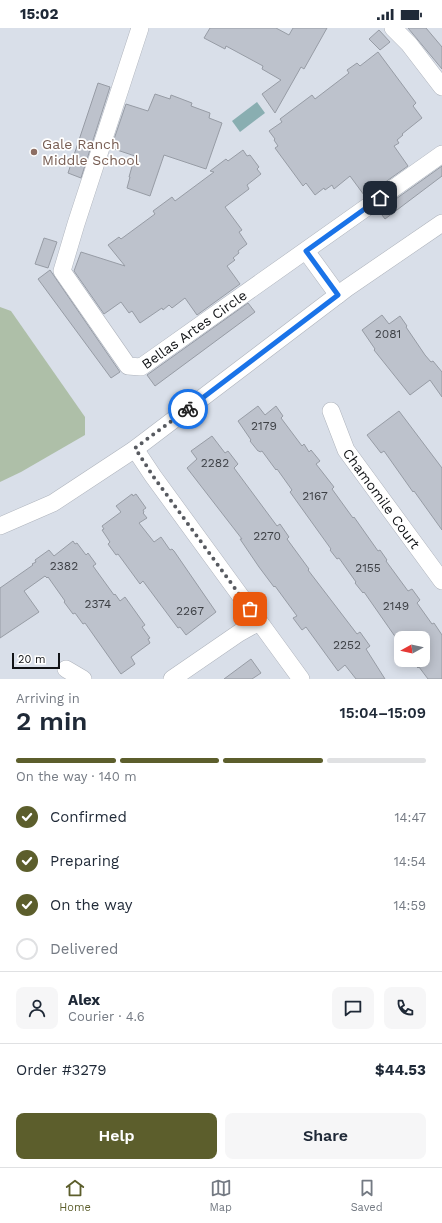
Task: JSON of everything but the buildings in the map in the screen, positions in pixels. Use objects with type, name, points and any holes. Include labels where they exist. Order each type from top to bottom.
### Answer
[{"type":"street","name":"Bellas Artes Circle","points":[[140,28],[62,271],[128,366],[141,367],[442,154]]},
{"type":"street","points":[[393,28],[409,44],[442,87]]},
{"type":"street","points":[[0,526],[53,503],[135,448],[338,295],[442,223]]},
{"type":"street","points":[[306,251],[338,295]]},
{"type":"street","name":"Chamomile Court","points":[[331,411],[346,450],[442,581]]},
{"type":"street","points":[[135,448],[153,476],[301,679]]},
{"type":"street","points":[[172,679],[259,622]]},
{"type":"street","points":[[66,668],[83,679]]},
{"type":"shaded area","points":[[257,102],[265,113],[240,132],[232,121]]},
{"type":"shaded area","points":[[0,307],[11,311],[85,417],[85,435],[21,472],[0,482]]},
{"type":"way so far","points":[[188,409],[135,448],[153,476],[250,609]]},
{"type":"place","name":"Gale Ranch Middle School","points":[[34,152]]},
{"type":"route","points":[[188,409],[338,295],[306,251],[380,198]]}]
